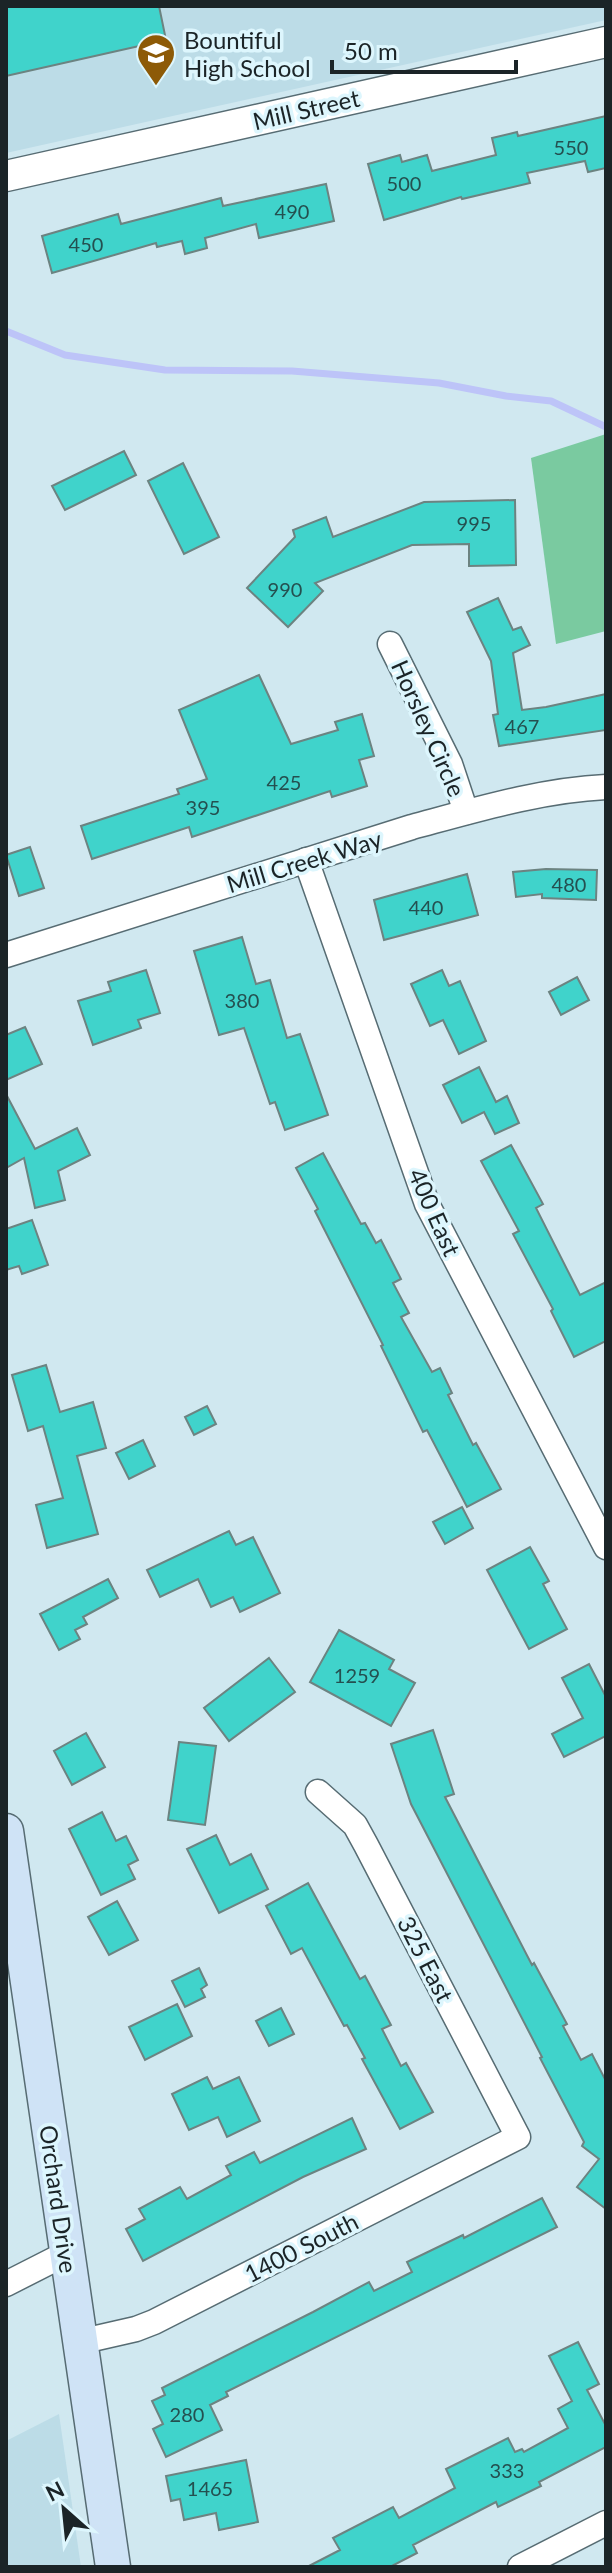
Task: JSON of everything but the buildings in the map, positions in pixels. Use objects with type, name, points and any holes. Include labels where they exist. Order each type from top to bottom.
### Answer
[{"type":"main road","name":"Orchard Drive","points":[[6,1831],[113,2567]]},
{"type":"street","name":"Mill Street","points":[[6,176],[606,42]]},
{"type":"street","name":"Horsley Circle","points":[[390,644],[450,764],[466,812]]},
{"type":"street","name":"Mill Creek Way","points":[[6,955],[466,812],[552,793],[606,787]]},
{"type":"street","name":"400 East","points":[[306,860],[427,1204],[606,1547]]},
{"type":"street","name":"325 East","points":[[318,1792],[355,1825],[518,2137]]},
{"type":"street","name":"1400 South","points":[[79,2342],[154,2322],[518,2137]]},
{"type":"street","points":[[6,2284],[67,2253]]},
{"type":"street","points":[[520,2567],[606,2523]]},
{"type":"shaded area","name":"Bountiful High School","points":[[6,6],[606,6],[606,20],[6,153]]},
{"type":"shaded area","points":[[59,2414],[81,2567],[6,2567],[6,2441]]},
{"type":"green space","points":[[606,434],[606,631],[556,644],[531,458]]},
{"type":"waterway","points":[[6,331],[65,355],[165,370],[292,371],[439,383],[551,401],[606,427]]},
{"type":"place","name":"Bountiful High School","points":[[156,87]]}]
